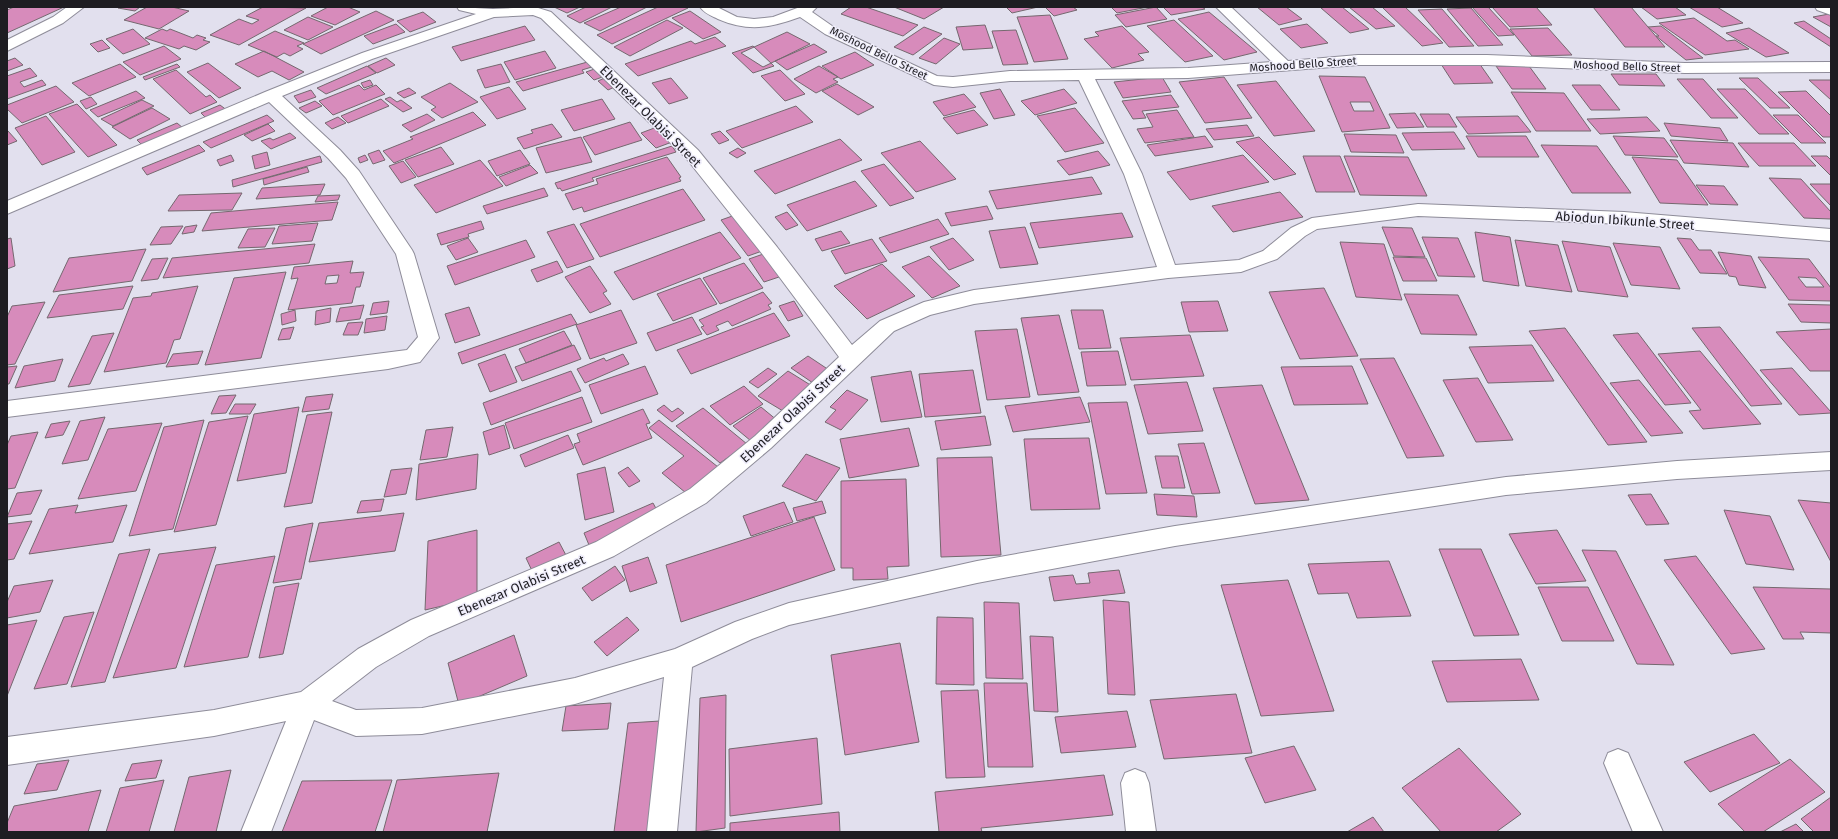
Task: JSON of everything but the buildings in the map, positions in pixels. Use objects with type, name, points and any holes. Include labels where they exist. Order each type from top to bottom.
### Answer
[{"type":"street","points":[[7,46],[58,20],[77,7]]},
{"type":"street","points":[[464,7],[492,13]]},
{"type":"street","points":[[707,7],[724,18],[739,23],[753,24],[769,23],[806,10]]},
{"type":"street","points":[[1223,7],[1285,66]]},
{"type":"street","points":[[1822,7],[1831,11]]},
{"type":"street","name":"Moshood Bello Street","points":[[806,10],[830,31],[934,80],[953,82],[1010,76],[1188,73],[1358,60],[1399,59],[1487,60],[1685,68],[1831,67]]},
{"type":"street","name":"Ebenezar Olabisi Street","points":[[308,704],[367,658],[420,628],[605,549],[698,496],[763,442],[851,358],[692,154],[546,15],[534,11],[492,13]]},
{"type":"street","points":[[7,208],[271,95],[367,56],[492,13]]},
{"type":"street","points":[[1085,75],[1133,174],[1168,272]]},
{"type":"street","points":[[7,410],[388,362],[413,357],[429,338],[405,254],[353,175],[334,154],[271,95]]},
{"type":"street","name":"Abiodun Ibikunle Street","points":[[851,358],[887,326],[924,309],[974,296],[1168,272],[1241,266],[1270,255],[1298,232],[1312,224],[1418,210],[1624,218],[1831,235]]},
{"type":"street","points":[[7,750],[214,723],[308,704],[356,723],[422,721],[575,691],[679,660],[744,630],[789,614],[977,572],[1174,536],[1506,486],[1677,470],[1831,461]]},
{"type":"street","points":[[662,832],[679,660]]},
{"type":"street","points":[[256,832],[308,704]]},
{"type":"street","points":[[1618,763],[1648,832]]},
{"type":"street","points":[[1135,783],[1142,832]]}]
